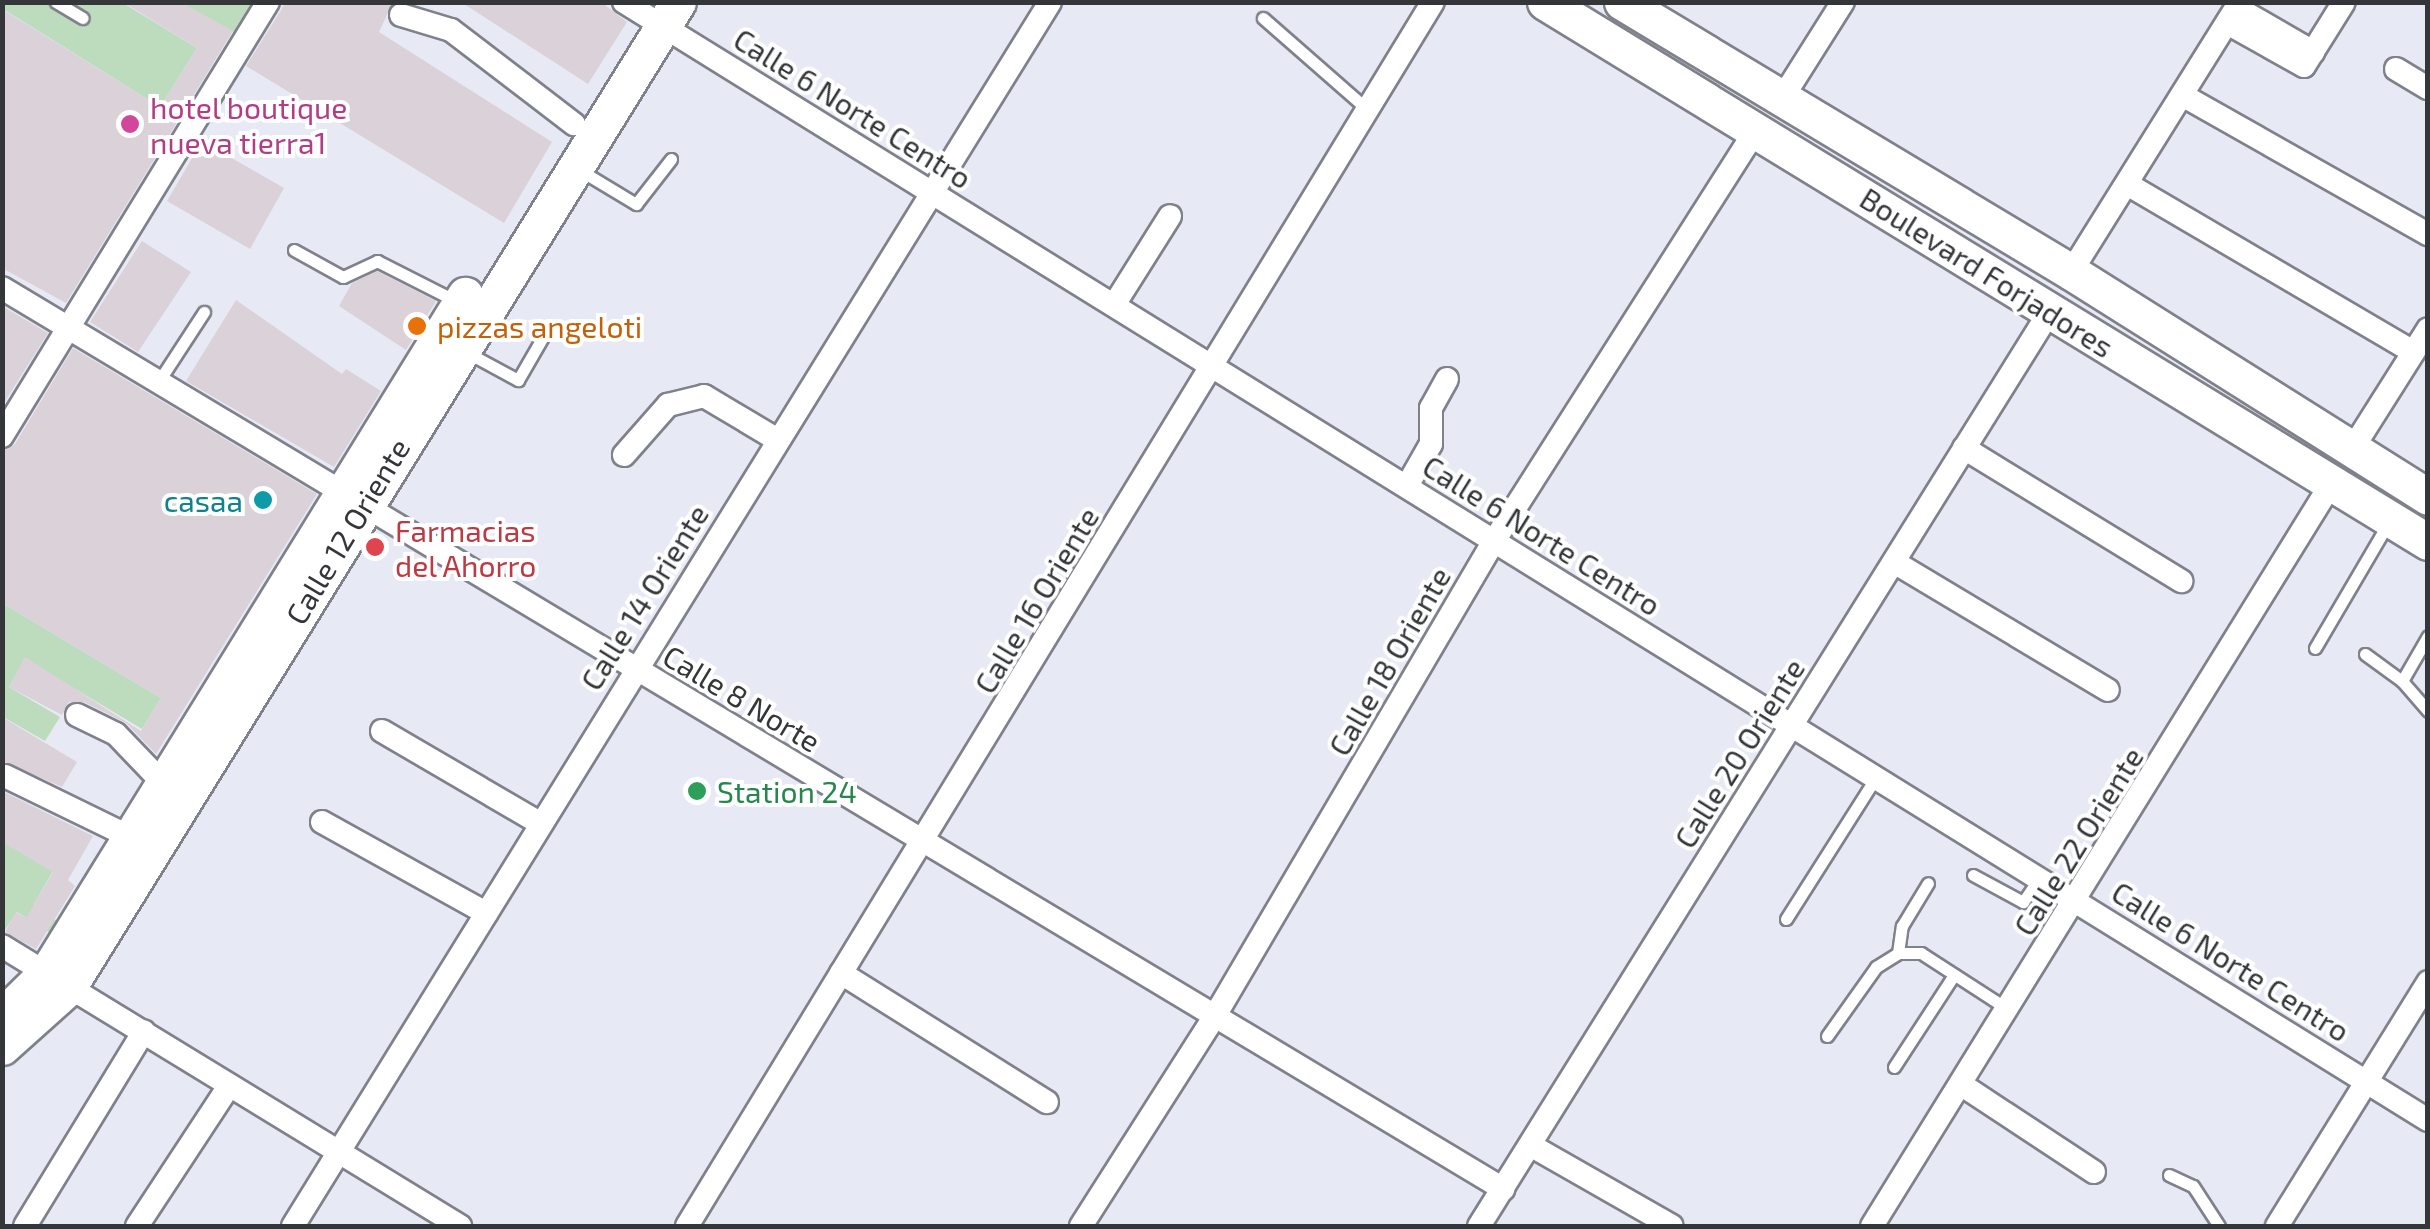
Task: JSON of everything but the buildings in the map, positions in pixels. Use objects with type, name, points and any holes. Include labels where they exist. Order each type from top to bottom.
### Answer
[{"type":"main road","name":"Boulevard Forjadores","points":[[1546,2],[2428,542]]},
{"type":"main road","name":"Boulevard Forjadores","points":[[1627,4],[2072,272],[2428,497]]},
{"type":"main road","name":"Calle 12 Oriente","points":[[2,1047],[58,980],[350,499],[460,304],[652,9]]},
{"type":"main road","name":"Calle 12 Oriente","points":[[2,1016],[58,980],[130,837],[162,783],[350,499],[460,348],[575,166],[652,9]]},
{"type":"street","points":[[2,436],[268,2]]},
{"type":"street","name":"Calle 14 Oriente","points":[[293,1226],[929,190],[1050,2]]},
{"type":"street","name":"Calle 16 Oriente","points":[[687,1226],[1433,2]]},
{"type":"street","points":[[1781,100],[1843,2]]},
{"type":"street","points":[[2072,272],[2235,11],[2304,66],[2344,2]]},
{"type":"street","name":"Calle 6 Norte Centro","points":[[652,9],[929,190],[2428,1120]]},
{"type":"street","points":[[401,15],[451,30],[574,124]]},
{"type":"street","points":[[2396,69],[2428,88]]},
{"type":"street","points":[[2182,95],[2428,234]]},
{"type":"street","name":"Calle 18 Oriente","points":[[1081,1226],[1216,1014],[1494,541],[1756,130]]},
{"type":"street","points":[[2127,184],[2413,352]]},
{"type":"street","points":[[1114,305],[1170,216]]},
{"type":"street","name":"Calle 8 Norte","points":[[2,288],[1216,1014],[1502,1190]]},
{"type":"street","name":"Calle 20 Oriente","points":[[1480,1226],[2050,311]]},
{"type":"street","points":[[2351,451],[2428,330]]},
{"type":"street","points":[[1407,486],[1432,444],[1431,408],[1447,379]]},
{"type":"street","points":[[624,455],[668,406],[704,396],[776,439]]},
{"type":"street","points":[[1964,448],[2182,581]]},
{"type":"street","name":"Calle 22 Oriente","points":[[1872,1226],[2078,902],[2331,484]]},
{"type":"street","points":[[1894,562],[2108,690]]},
{"type":"street","points":[[78,715],[116,734],[162,783]]},
{"type":"street","points":[[382,731],[540,824]]},
{"type":"street","points":[[5,776],[130,837]]},
{"type":"street","points":[[322,822],[486,912]]},
{"type":"street","points":[[2,946],[144,1031],[226,1088],[460,1226]]},
{"type":"street","points":[[841,973],[1047,1102]]},
{"type":"street","points":[[2277,1226],[2428,982]]},
{"type":"street","points":[[25,1226],[144,1031]]},
{"type":"street","points":[[1962,1085],[2094,1172]]},
{"type":"street","points":[[137,1226],[226,1088]]},
{"type":"street","points":[[1530,1145],[1672,1226]]},
{"type":"lane","points":[[56,2],[84,18]]},
{"type":"lane","points":[[1263,18],[1368,110]]},
{"type":"lane","points":[[575,166],[636,204],[670,160]]},
{"type":"lane","points":[[294,250],[343,277],[377,261],[460,304]]},
{"type":"lane","points":[[157,384],[204,312]]},
{"type":"lane","points":[[460,348],[509,380],[518,380],[548,328]]},
{"type":"lane","points":[[2316,648],[2391,519]]},
{"type":"lane","points":[[2402,682],[2428,636]]},
{"type":"lane","points":[[2365,654],[2402,682],[2428,711]]},
{"type":"lane","points":[[1786,920],[1876,777]]},
{"type":"lane","points":[[1973,875],[2029,906],[2038,878]]},
{"type":"lane","points":[[1898,954],[1902,926],[1928,883]]},
{"type":"lane","points":[[1827,1036],[1876,966],[1898,954],[1921,953],[2009,1010]]},
{"type":"lane","points":[[1894,1066],[1954,976]]},
{"type":"lane","points":[[2169,1175],[2194,1186],[2219,1226]]},
{"type":"green space","points":[[2,3],[123,3],[197,48],[160,107],[3,9]]},
{"type":"green space","points":[[181,3],[251,3],[234,32]]},
{"type":"green space","points":[[2,603],[161,698],[142,729],[25,659],[9,687],[60,717],[45,741],[3,717]]},
{"type":"green space","points":[[2,841],[53,871],[33,906],[57,921],[50,933],[17,912],[3,933]]},
{"type":"place","name":"hotel boutique nueva tierra1","points":[[130,124]]},
{"type":"place","name":"pizzas angeloti","points":[[417,326]]},
{"type":"place","name":"casaa","points":[[263,500]]},
{"type":"place","name":"Farmacias del Ahorro","points":[[375,547]]},
{"type":"place","name":"Station 24","points":[[697,791]]}]
